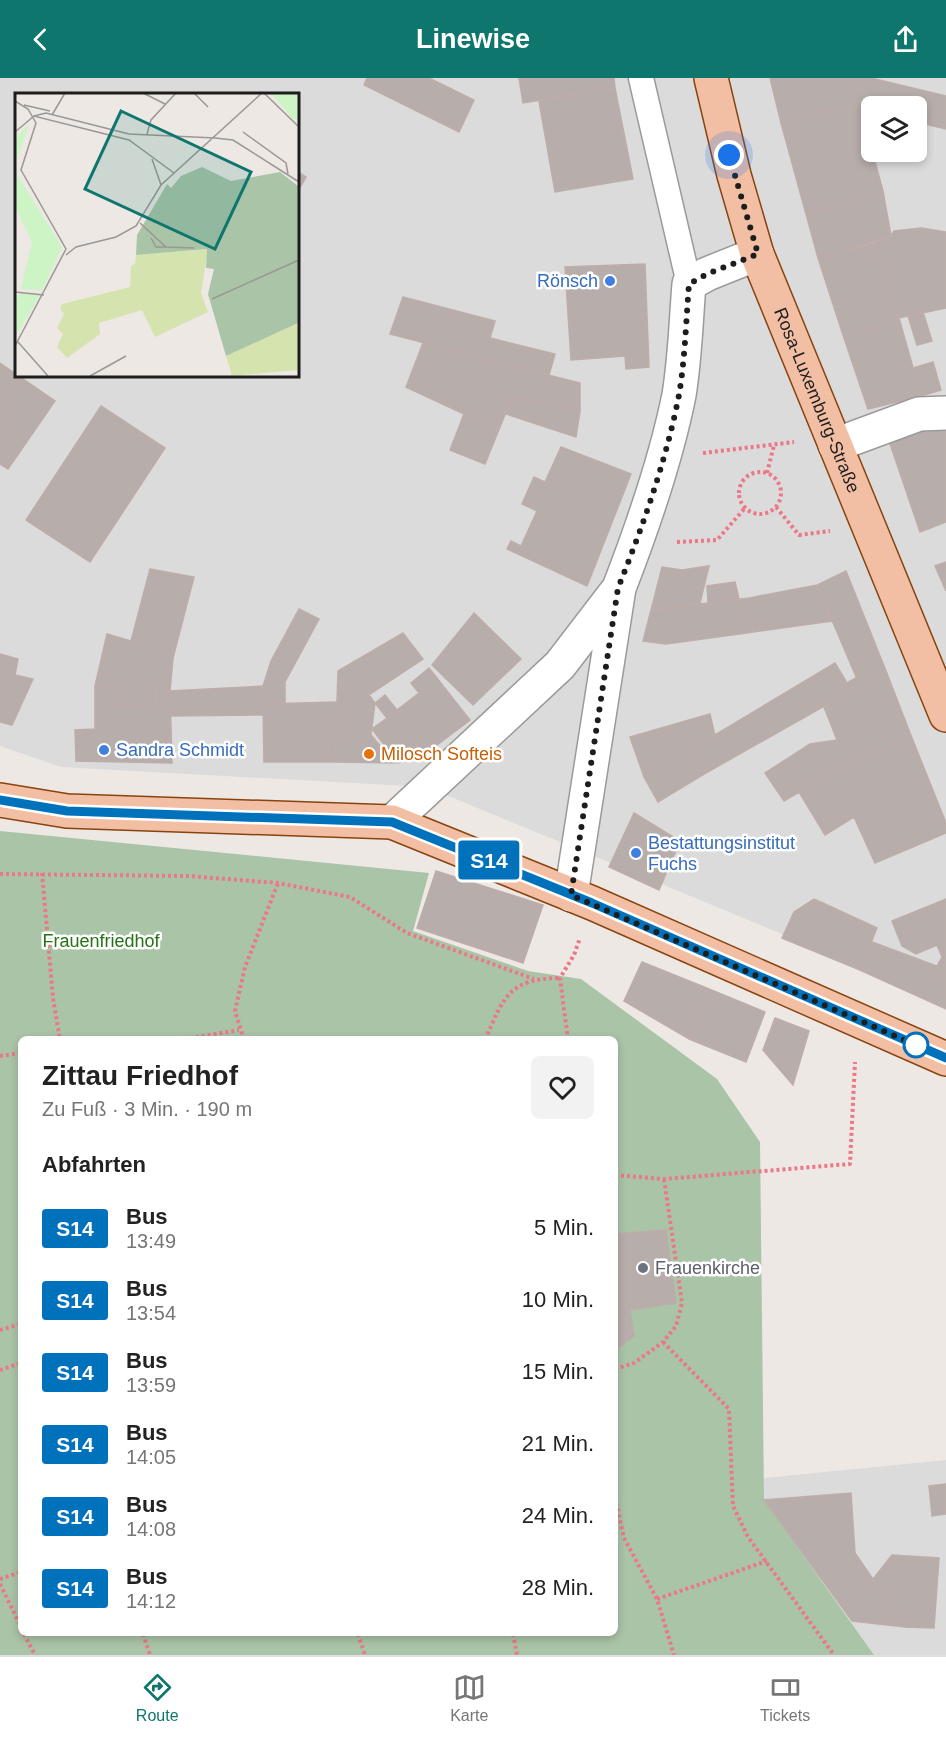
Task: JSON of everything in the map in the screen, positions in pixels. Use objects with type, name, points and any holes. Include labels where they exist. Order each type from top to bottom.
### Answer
[{"type":"main road","name":"Rosa-Luxemburg-Straße","points":[[711,78],[734,175],[758,254],[946,715]]},
{"type":"main road","points":[[0,800],[67,811],[392,822],[571,895],[946,1059]]},
{"type":"street","points":[[571,895],[618,588],[636,544],[663,457],[679,393],[689,284],[707,274],[758,254]]},
{"type":"street","points":[[835,445],[919,414],[946,412]]},
{"type":"street","points":[[392,822],[560,665],[618,588]]},
{"type":"lane","points":[[641,78],[689,284]]},
{"type":"path","points":[[714,452],[793,442]]},
{"type":"path","points":[[767,473],[774,445]]},
{"type":"path","points":[[753,473],[767,473],[773,476],[780,487],[776,507],[761,513],[746,508],[740,495],[742,482],[753,473]]},
{"type":"path","points":[[776,507],[800,535],[829,532]]},
{"type":"path","points":[[684,542],[717,540],[746,508]]},
{"type":"path","points":[[42,873],[53,998],[59,1036]]},
{"type":"path","points":[[0,874],[188,876],[278,883],[350,897],[407,933],[534,979]]},
{"type":"path","points":[[242,1036],[236,1011],[245,967],[278,883]]},
{"type":"path","points":[[567,1036],[560,978],[574,955]]},
{"type":"path","points":[[487,1036],[499,1007],[518,985],[534,979],[560,978]]},
{"type":"path","points":[[618,1175],[664,1179],[850,1164],[856,1019]]},
{"type":"path","points":[[202,1036],[239,1030]]},
{"type":"path","points":[[0,1056],[18,1053]]},
{"type":"path","points":[[618,1368],[634,1363],[663,1342],[676,1326],[682,1303],[664,1179]]},
{"type":"path","points":[[0,1330],[18,1325]]},
{"type":"path","points":[[663,1342],[729,1409],[733,1506],[748,1537],[834,1655]]},
{"type":"path","points":[[0,1370],[18,1364]]},
{"type":"path","points":[[618,1511],[624,1538],[657,1599],[674,1655]]},
{"type":"path","points":[[657,1599],[767,1561]]},
{"type":"path","points":[[0,1579],[18,1573]]},
{"type":"path","points":[[0,1584],[18,1621]]},
{"type":"path","points":[[0,1600],[7,1598]]},
{"type":"path","points":[[25,1636],[35,1655]]},
{"type":"path","points":[[144,1636],[150,1655]]},
{"type":"path","points":[[359,1636],[365,1655]]},
{"type":"path","points":[[513,1636],[517,1655]]},
{"type":"shaded area","points":[[0,78],[946,78],[946,1002],[427,787],[61,767],[0,746]]},
{"type":"shaded area","points":[[946,1460],[946,1655],[874,1655],[764,1500],[764,1478]]},
{"type":"green space","name":"Frauenfriedhof","points":[[0,831],[429,873],[413,931],[528,971],[581,979],[717,1079],[760,1142],[764,1500],[874,1655],[0,1655]]},
{"type":"building","points":[[367,78],[429,78],[474,100],[459,132],[364,85]]},
{"type":"building","points":[[519,78],[614,78],[615,88],[523,103]]},
{"type":"building","points":[[770,78],[849,78],[858,110],[830,109],[781,123]]},
{"type":"building","points":[[849,78],[871,78],[946,96],[946,129],[927,125],[927,96],[861,96],[861,111],[858,110]]},
{"type":"building","points":[[615,88],[633,179],[555,192],[539,101]]},
{"type":"building","points":[[830,109],[861,110],[861,162],[875,162],[883,191],[806,214],[781,123]]},
{"type":"building","points":[[298,172],[306,177],[298,191]]},
{"type":"building","points":[[883,191],[891,236],[818,258],[806,214]]},
{"type":"building","points":[[921,228],[946,232],[946,308],[899,318],[874,243],[891,236],[894,231]]},
{"type":"building","points":[[874,243],[899,318],[843,335],[818,258]]},
{"type":"building","points":[[645,264],[649,367],[626,369],[625,356],[571,360],[565,267]]},
{"type":"building","points":[[403,297],[495,321],[490,338],[555,354],[549,375],[390,334]]},
{"type":"building","points":[[923,312],[932,341],[917,345],[908,316]]},
{"type":"building","points":[[899,318],[921,396],[868,409],[843,335]]},
{"type":"building","points":[[423,343],[580,383],[580,411],[512,397],[500,427],[464,414],[406,387]]},
{"type":"building","points":[[933,362],[941,390],[921,396],[913,368]]},
{"type":"building","points":[[0,363],[15,373],[15,376],[19,376],[55,401],[8,469],[0,464]]},
{"type":"building","points":[[512,397],[580,411],[576,437],[506,414]]},
{"type":"building","points":[[101,406],[165,448],[90,562],[26,520]]},
{"type":"building","points":[[464,414],[500,427],[485,464],[450,450]]},
{"type":"building","points":[[946,428],[946,522],[920,532],[887,435]]},
{"type":"building","points":[[561,447],[631,474],[587,586],[507,549],[511,541],[521,546],[537,511],[522,504],[534,477],[545,482]]},
{"type":"building","points":[[946,562],[946,591],[935,566]]},
{"type":"building","points":[[709,566],[700,603],[651,610],[662,567],[682,570]]},
{"type":"building","points":[[150,569],[194,577],[173,658],[170,691],[166,691],[166,686],[156,686],[156,707],[114,706],[114,686],[95,686],[107,634],[131,641]]},
{"type":"building","points":[[846,571],[886,671],[860,686],[817,585]]},
{"type":"building","points":[[735,582],[739,599],[708,603],[707,586]]},
{"type":"building","points":[[817,585],[833,621],[753,632],[749,598]]},
{"type":"building","points":[[749,598],[753,632],[666,644],[643,641],[651,610]]},
{"type":"building","points":[[299,609],[319,619],[285,682],[285,703],[263,704],[263,686],[271,661]]},
{"type":"building","points":[[474,613],[521,659],[473,705],[432,665]]},
{"type":"building","points":[[403,633],[423,659],[369,695],[375,703],[371,735],[395,763],[335,762],[338,671]]},
{"type":"building","points":[[0,654],[18,659],[15,675],[33,679],[12,725],[0,722]]},
{"type":"building","points":[[835,663],[847,683],[857,677],[860,686],[706,773],[693,748]]},
{"type":"building","points":[[429,668],[470,720],[421,757],[398,763],[372,729],[387,718],[375,703],[385,695],[397,710],[419,693],[411,683]]},
{"type":"building","points":[[886,671],[912,738],[848,764],[784,801],[765,773],[810,744],[837,740],[824,707]]},
{"type":"building","points":[[95,686],[114,686],[114,706],[156,707],[156,686],[166,686],[166,691],[170,691],[172,763],[76,761],[75,730],[95,729]]},
{"type":"building","points":[[263,686],[263,715],[171,716],[170,691]]},
{"type":"building","points":[[337,702],[335,762],[264,762],[263,704]]},
{"type":"building","points":[[710,714],[715,736],[693,748],[706,773],[658,802],[644,777],[630,737]]},
{"type":"building","points":[[912,738],[946,823],[946,833],[875,863],[854,817],[825,835],[799,792],[848,764]]},
{"type":"building","points":[[634,813],[680,841],[659,890],[609,867]]},
{"type":"building","points":[[436,871],[543,905],[523,963],[417,928]]},
{"type":"building","points":[[814,899],[877,928],[860,970],[782,938],[794,912]]},
{"type":"building","points":[[946,899],[946,982],[937,966],[942,957],[937,945],[916,954],[902,946],[892,921]]},
{"type":"building","points":[[872,942],[937,966],[946,982],[946,1009],[860,970]]},
{"type":"building","points":[[642,962],[709,989],[689,1039],[624,1001]]},
{"type":"building","points":[[709,989],[765,1012],[746,1062],[689,1039]]},
{"type":"building","points":[[775,1018],[809,1031],[793,1085],[763,1050]]},
{"type":"building","name":"Frauenkirche","points":[[666,1230],[676,1303],[630,1310],[634,1336],[618,1349],[618,1234]]},
{"type":"building","points":[[946,1484],[946,1514],[932,1516],[929,1486]]},
{"type":"building","points":[[851,1493],[855,1553],[906,1627],[852,1621],[764,1500]]},
{"type":"building","points":[[892,1555],[939,1558],[934,1628],[906,1627],[873,1579]]},
{"type":"bus line","name":"S14","points":[[0,800],[67,811],[392,822],[592,903],[946,1058]]},
{"type":"place","name":"Rönsch","points":[[610,281]]},
{"type":"place","name":"Sandra Schmidt","points":[[104,750]]},
{"type":"place","name":"Milosch Softeis","points":[[369,754]]},
{"type":"place","name":"Bestattungsinstitut Fuchs","points":[[636,853]]},
{"type":"place","name":"Frauenkirche","points":[[643,1268]]},
{"type":"route","points":[[729,155],[758,254],[707,274],[689,284],[679,393],[663,457],[636,544],[618,588],[571,895],[916,1045]]}]
